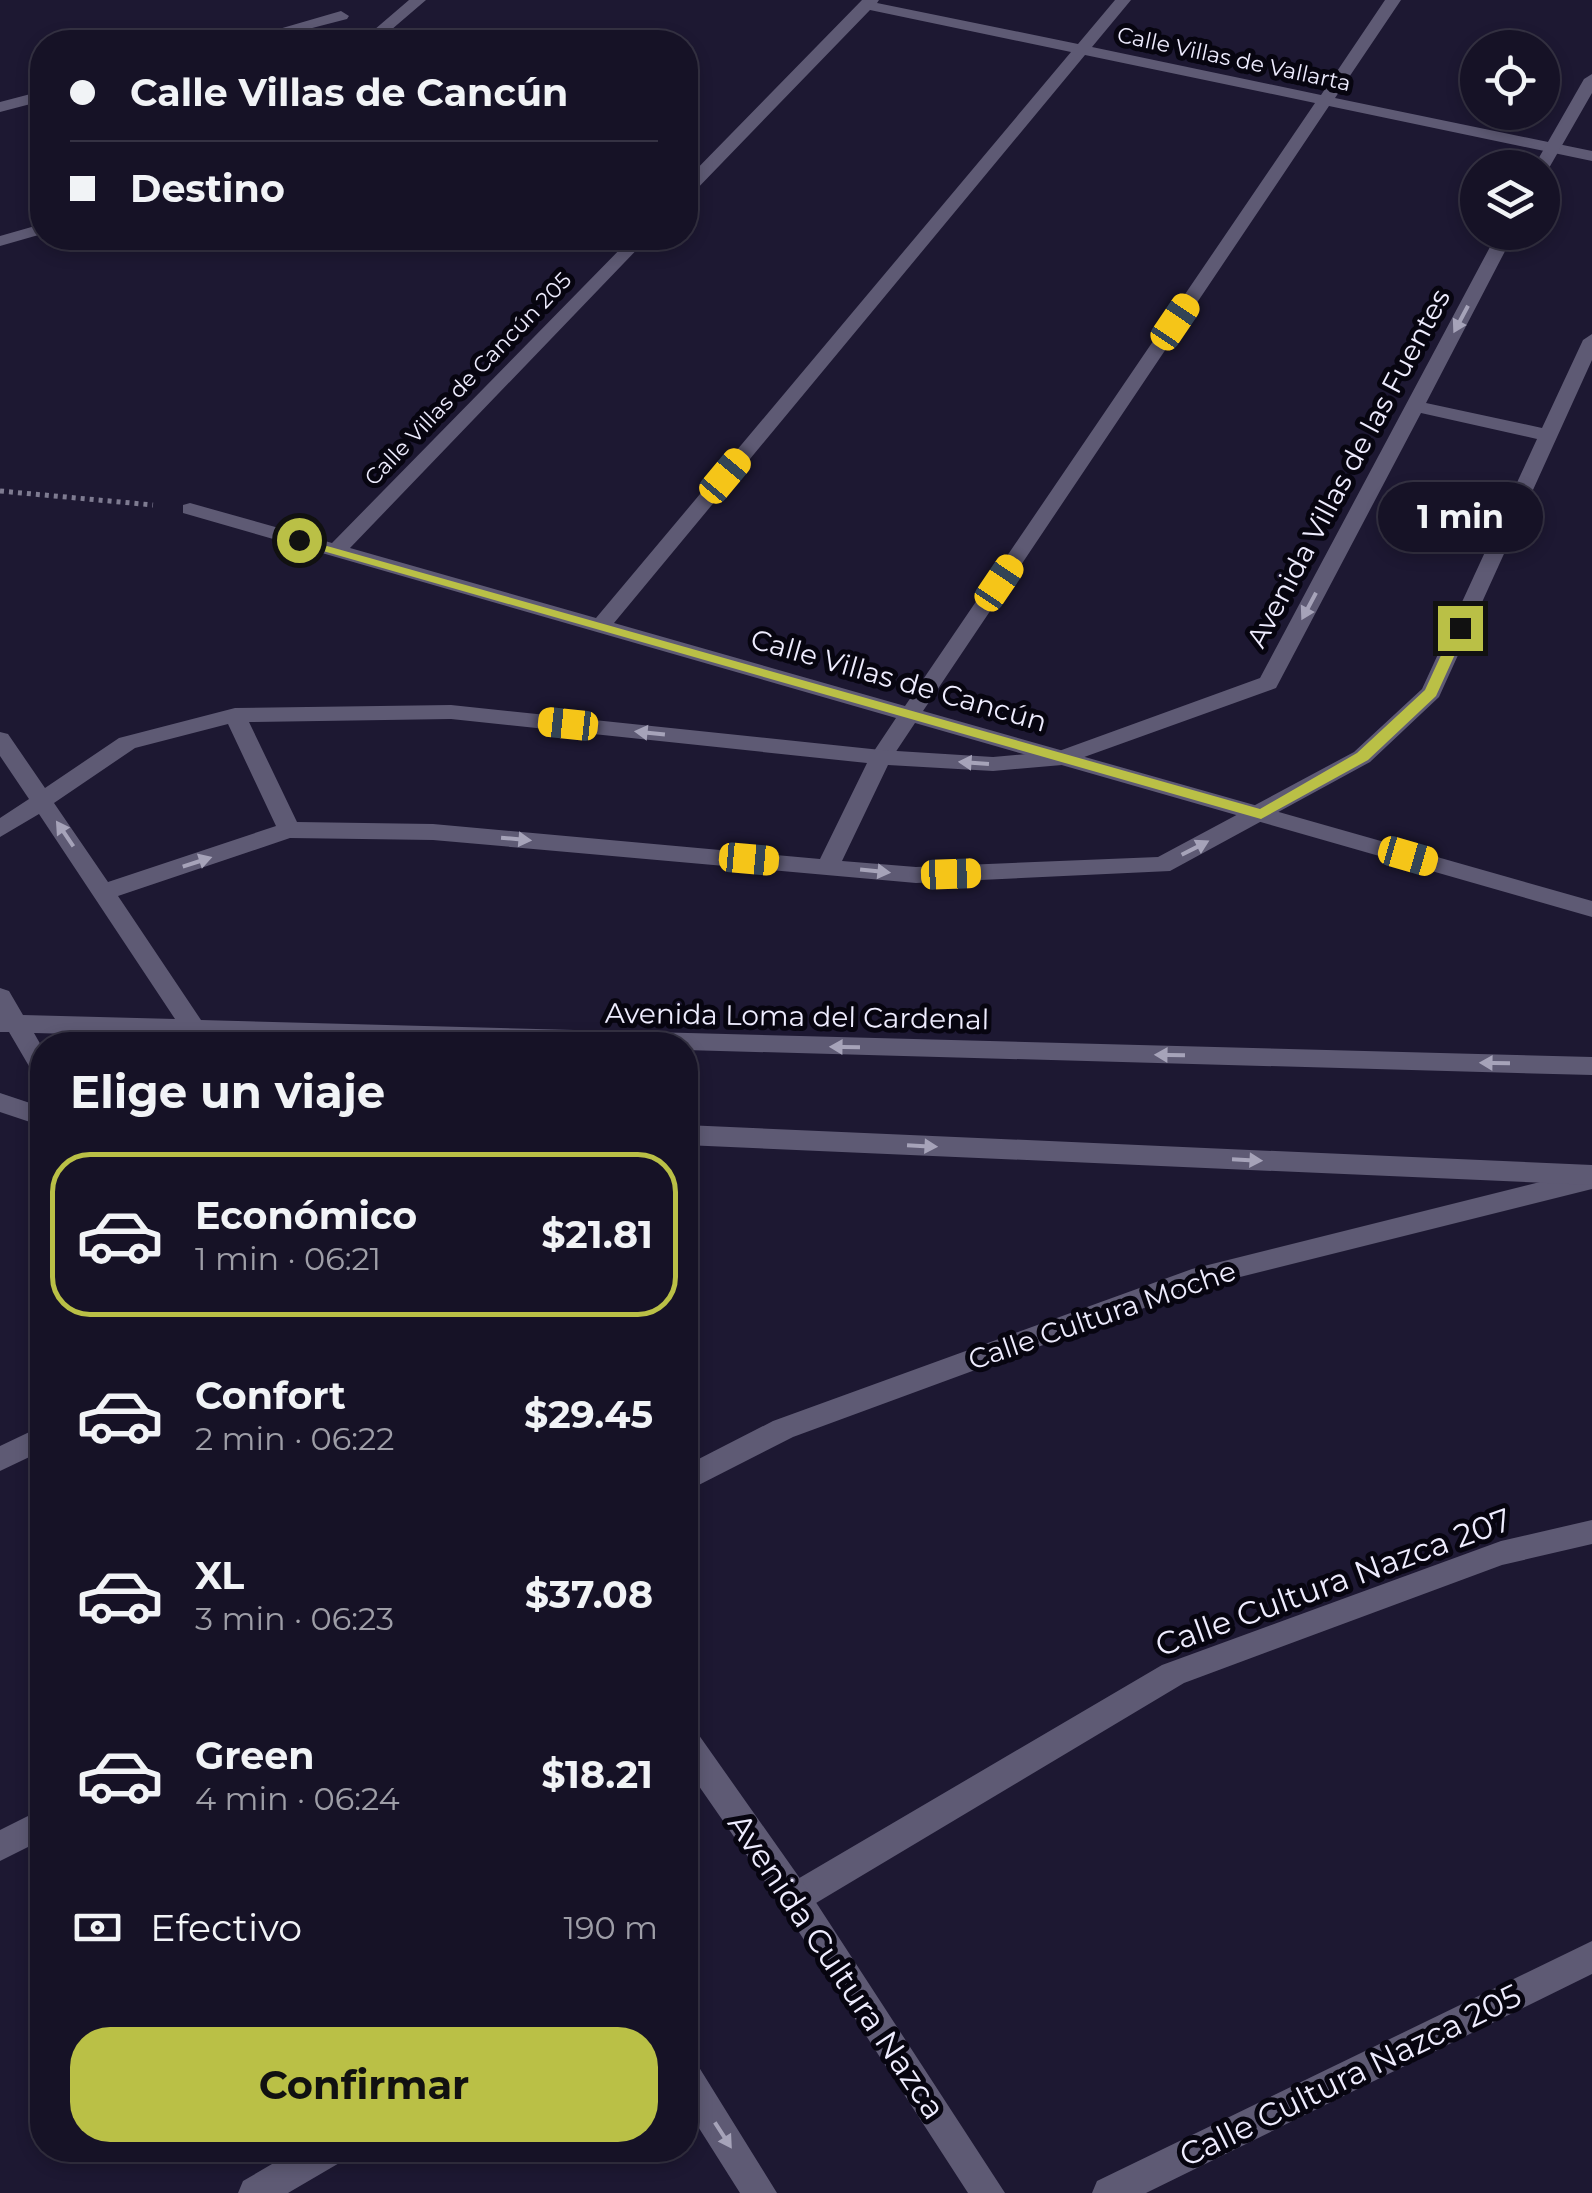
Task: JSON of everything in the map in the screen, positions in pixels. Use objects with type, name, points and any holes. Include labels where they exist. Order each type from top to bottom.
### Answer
[{"type":"street","points":[[322,0],[361,29],[418,0]]},
{"type":"street","points":[[600,626],[1123,0]]},
{"type":"street","points":[[828,866],[881,757],[1393,0]]},
{"type":"street","points":[[698,178],[868,2]]},
{"type":"street","name":"Calle Villas de Vallarta","points":[[868,2],[1592,156]]},
{"type":"street","points":[[1552,148],[1592,79]]},
{"type":"street","points":[[0,107],[30,99]]},
{"type":"street","points":[[0,241],[30,232]]},
{"type":"street","name":"Calle Villas de Cancún 205","points":[[336,551],[628,250]]},
{"type":"street","name":"Avenida Villas de las Fuentes","points":[[0,829],[127,743],[235,715],[451,712],[881,757],[993,764],[1062,758],[1268,683],[1497,250]]},
{"type":"street","points":[[104,892],[289,830],[433,832],[916,875],[1162,866],[1362,757],[1431,692],[1592,340]]},
{"type":"street","points":[[1414,406],[1546,436]]},
{"type":"street","name":"Calle Villas de Cancún","points":[[190,509],[1592,909]]},
{"type":"street","points":[[235,715],[289,830]]},
{"type":"street","points":[[0,739],[198,1032]]},
{"type":"street","points":[[0,997],[8,1024],[30,1051]]},
{"type":"street","name":"Avenida Loma del Cardenal","points":[[8,1024],[119,1032]]},
{"type":"street","name":"Avenida Loma del Cardenal","points":[[698,1048],[1592,1066]]},
{"type":"street","points":[[0,1102],[30,1113]]},
{"type":"street","points":[[698,1136],[1592,1177]]},
{"type":"street","name":"Calle Cultura Moche","points":[[698,1473],[783,1429],[1201,1276],[1592,1177]]},
{"type":"street","points":[[0,1458],[30,1444]]},
{"type":"street","name":"Calle Cultura Nazca 207","points":[[795,1898],[1174,1674],[1501,1553],[1592,1532]]},
{"type":"street","name":"Avenida Cultura Nazca","points":[[698,1760],[795,1898],[988,2193]]},
{"type":"street","points":[[0,1846],[30,1830]]},
{"type":"street","name":"Calle Cultura Nazca 205","points":[[1108,2193],[1592,1957]]},
{"type":"street","points":[[698,2096],[760,2193]]},
{"type":"street","points":[[256,2193],[309,2162]]},
{"type":"path","points":[[0,492],[190,509]]},
{"type":"route","points":[[299,540],[1261,814],[1362,757],[1431,692],[1460,628]]}]
